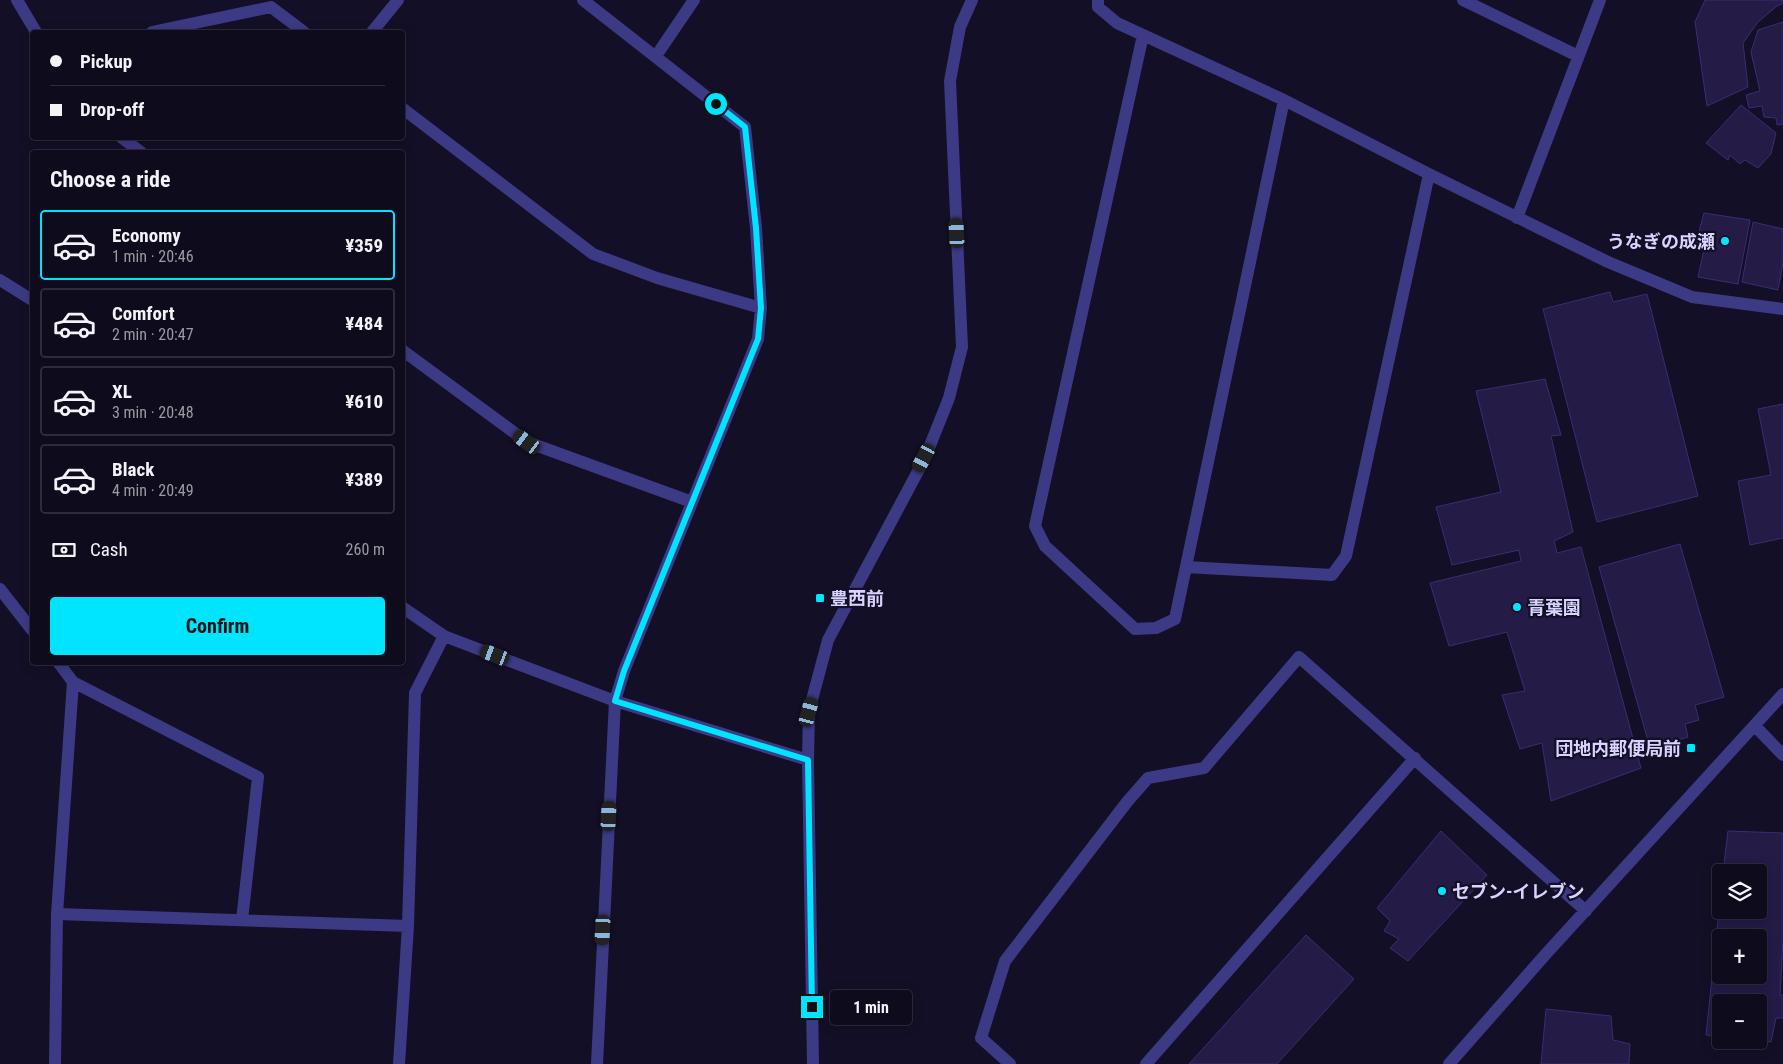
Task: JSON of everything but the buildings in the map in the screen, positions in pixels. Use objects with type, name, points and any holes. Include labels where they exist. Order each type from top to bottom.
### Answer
[{"type":"street","points":[[17,0],[35,30]]},
{"type":"street","points":[[374,30],[398,0]]},
{"type":"street","points":[[583,0],[745,127],[756,228],[761,308],[758,339],[624,671],[615,701],[596,1064]]},
{"type":"street","points":[[656,56],[694,0]]},
{"type":"street","points":[[813,1064],[808,760],[809,712],[828,640],[924,458],[949,398],[962,347],[950,81],[960,27],[972,0]]},
{"type":"street","points":[[1098,0],[1098,7],[1117,23],[1284,100],[1608,262],[1692,297],[1783,309]]},
{"type":"street","points":[[1463,0],[1578,56]]},
{"type":"street","points":[[1517,218],[1600,0]]},
{"type":"street","points":[[162,30],[272,8],[301,30]]},
{"type":"street","points":[[1143,35],[1035,526],[1045,546],[1135,629],[1156,628],[1175,619],[1284,100]]},
{"type":"street","points":[[405,110],[593,254],[657,278],[761,308]]},
{"type":"street","points":[[125,140],[138,150]]},
{"type":"street","points":[[1186,567],[1332,576],[1346,556],[1429,174]]},
{"type":"street","points":[[0,280],[30,299]]},
{"type":"street","points":[[405,352],[527,442],[692,502]]},
{"type":"street","points":[[0,589],[30,627]]},
{"type":"street","points":[[405,609],[444,636],[615,701],[808,760]]},
{"type":"street","points":[[399,1064],[408,926],[415,693],[444,636]]},
{"type":"street","points":[[1010,1064],[981,1038],[1006,961],[1127,802],[1148,778],[1204,768],[1300,657],[1586,911]]},
{"type":"street","points":[[60,665],[73,682],[258,777],[242,920]]},
{"type":"street","points":[[55,1064],[57,914],[73,682]]},
{"type":"street","points":[[1449,1064],[1545,955],[1783,694]]},
{"type":"street","points":[[1755,726],[1783,755]]},
{"type":"street","points":[[1146,1064],[1414,758]]},
{"type":"street","points":[[57,914],[408,926]]},
{"type":"place","name":"うなぎの成瀬","points":[[1725,241]]},
{"type":"place","name":"豊西前","points":[[820,598]]},
{"type":"place","name":"青葉園","points":[[1517,607]]},
{"type":"place","name":"団地内郵便局前","points":[[1691,748]]},
{"type":"place","name":"セブン-イレブン","points":[[1442,891]]},
{"type":"route","points":[[716,104],[745,127],[756,228],[761,308],[758,339],[624,671],[615,701],[808,760],[812,1007]]}]
